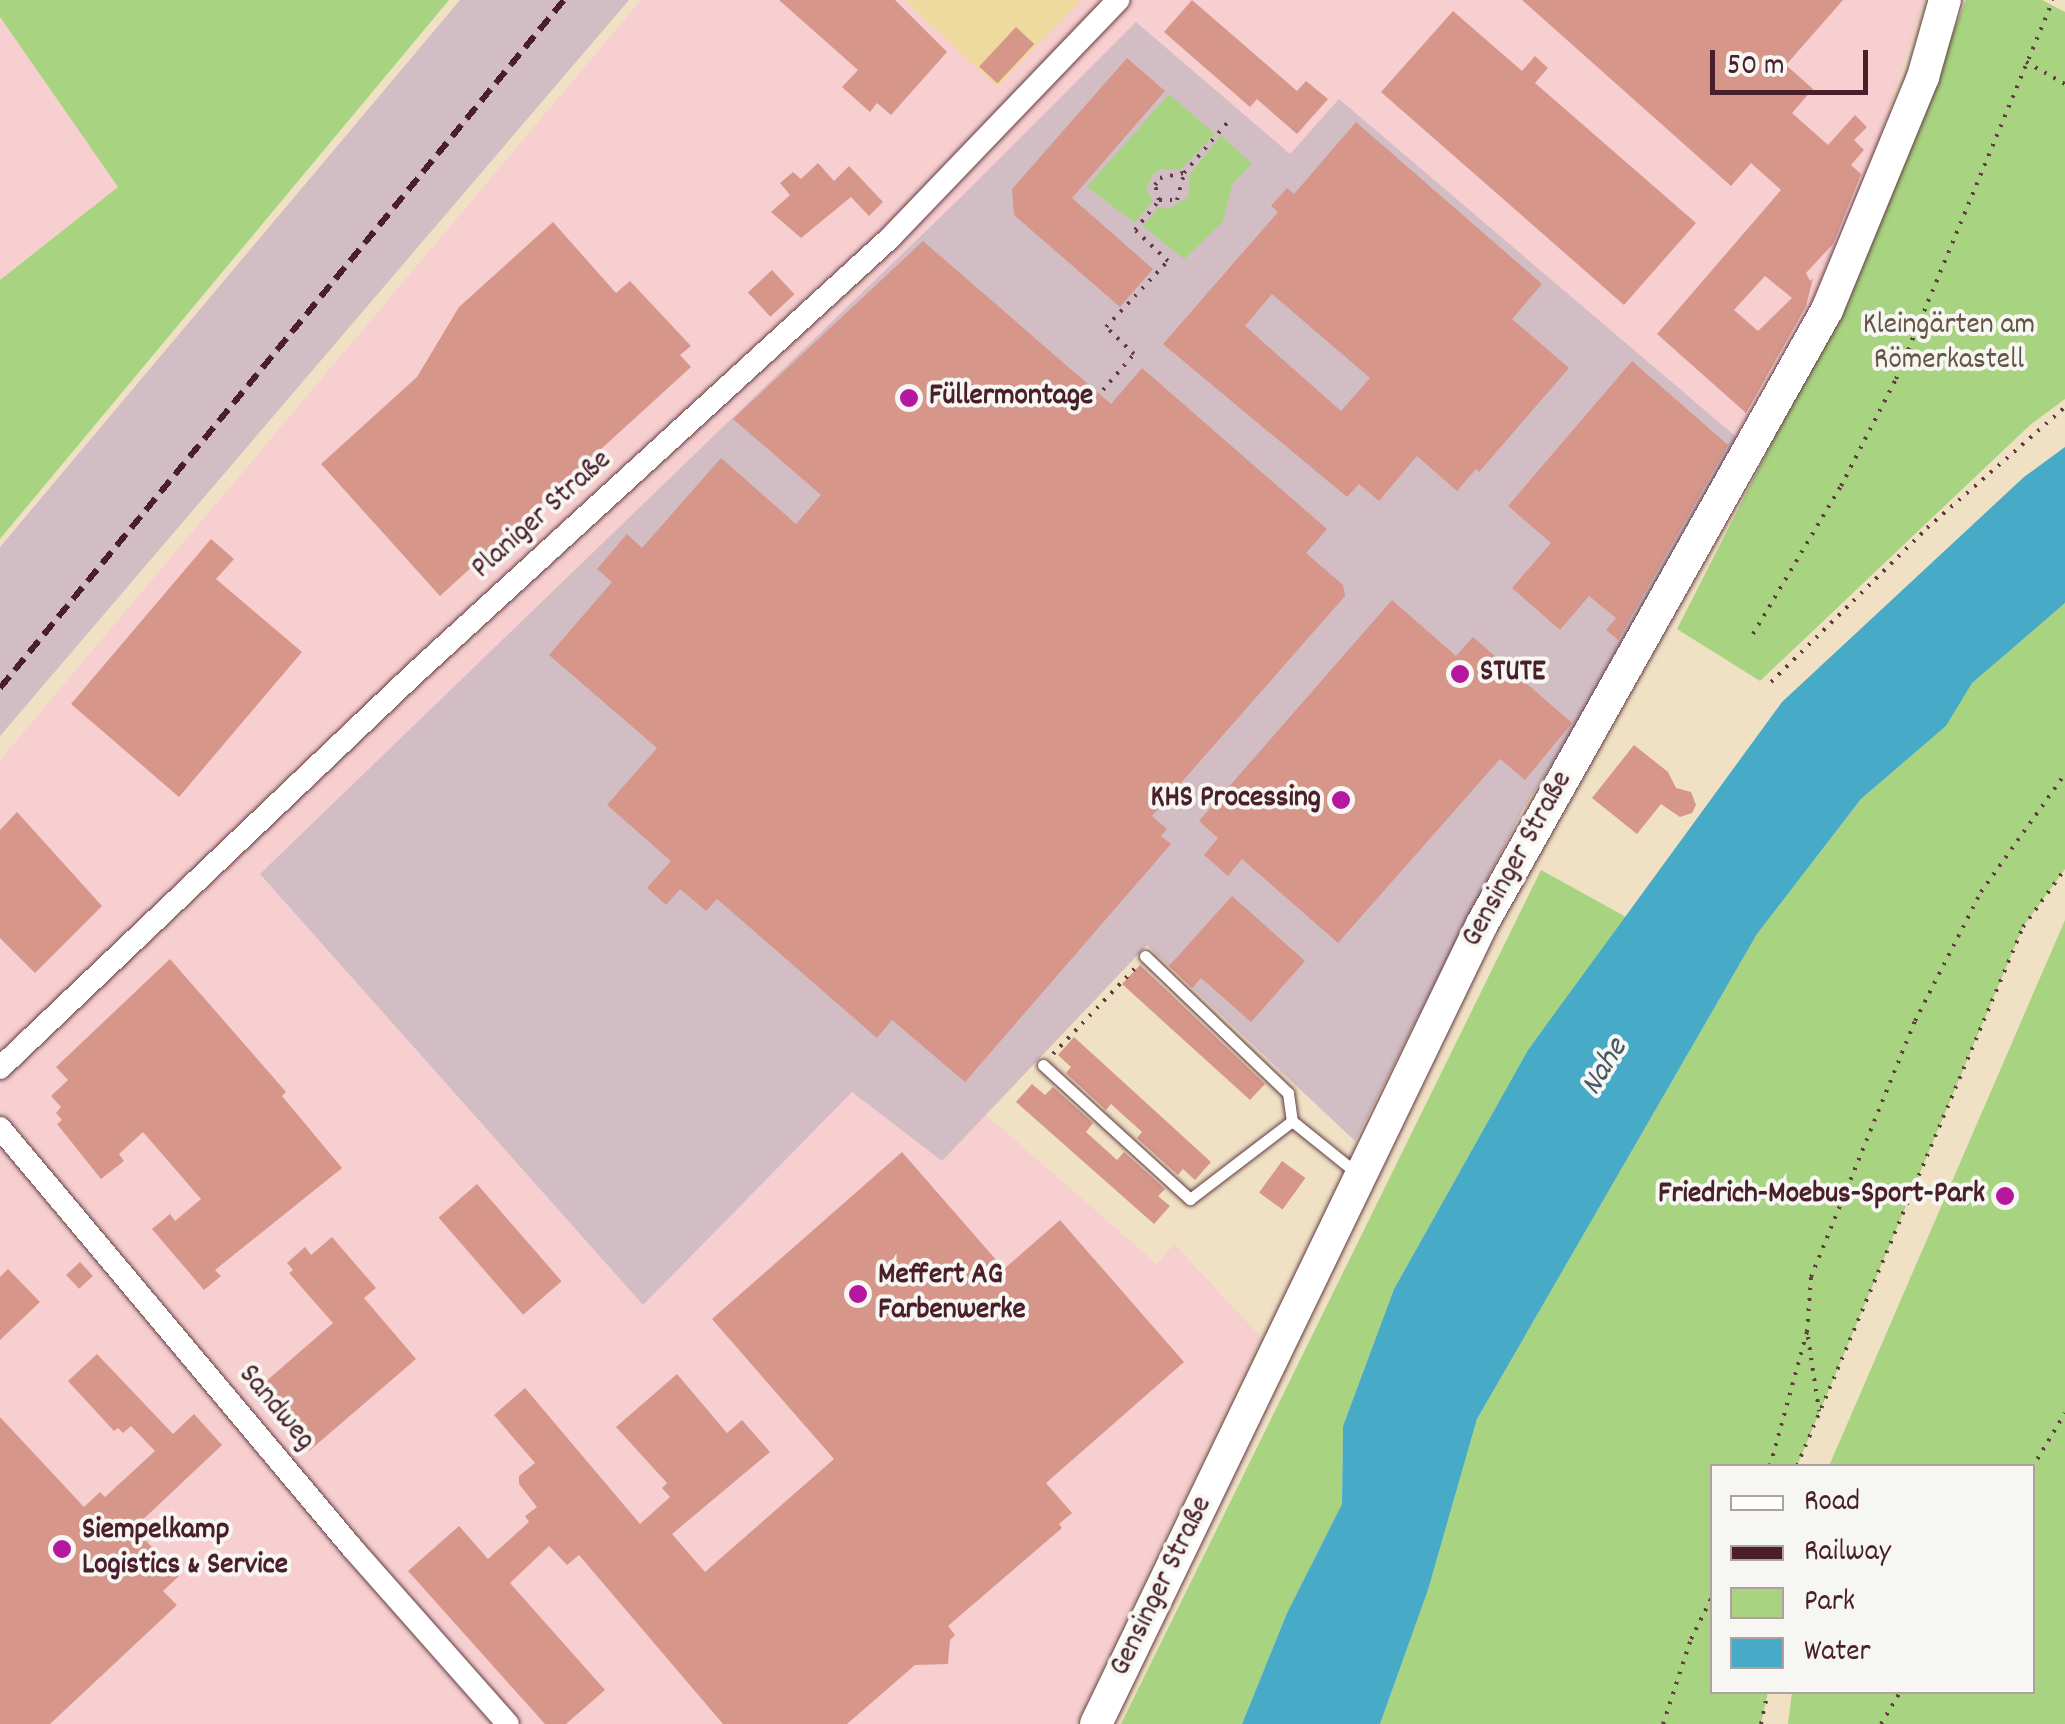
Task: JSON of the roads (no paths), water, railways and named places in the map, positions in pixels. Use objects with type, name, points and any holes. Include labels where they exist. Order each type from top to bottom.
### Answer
[{"type":"street","name":"Planiger Straße","points":[[0,1068],[386,700],[890,238],[1118,0]]},
{"type":"street","name":"Gensinger Straße","points":[[1096,1724],[1482,924],[1826,310],[1923,77],[1945,0]]},
{"type":"street","name":"Sandweg","points":[[0,1128],[354,1550],[508,1724]]},
{"type":"lane","points":[[1145,956],[1288,1093],[1292,1121],[1361,1176]]},
{"type":"lane","points":[[1043,1065],[1190,1199],[1292,1121]]},
{"type":"water","name":"Nahe","points":[[2065,447],[2065,603],[1972,683],[1946,726],[1861,799],[1757,934],[1477,1419],[1428,1590],[1380,1724],[1242,1724],[1287,1613],[1342,1504],[1343,1426],[1394,1289],[1528,1050],[1782,702],[2024,477]]},
{"type":"railway","points":[[0,688],[564,0]]},
{"type":"place","name":"Füllermontage","points":[[909,398]]},
{"type":"place","name":"STUTE","points":[[1460,674]]},
{"type":"place","name":"KHS Processing","points":[[1341,800]]},
{"type":"place","name":"Friedrich-Moebus-Sport-Park","points":[[2005,1196]]},
{"type":"place","name":"Meffert AG Farbenwerke","points":[[858,1294]]},
{"type":"place","name":"Siempelkamp Logistics & Service","points":[[62,1549]]},
{"type":"park label","name":"Kleingärten am Römerkastell","points":[[1949,344]]}]
